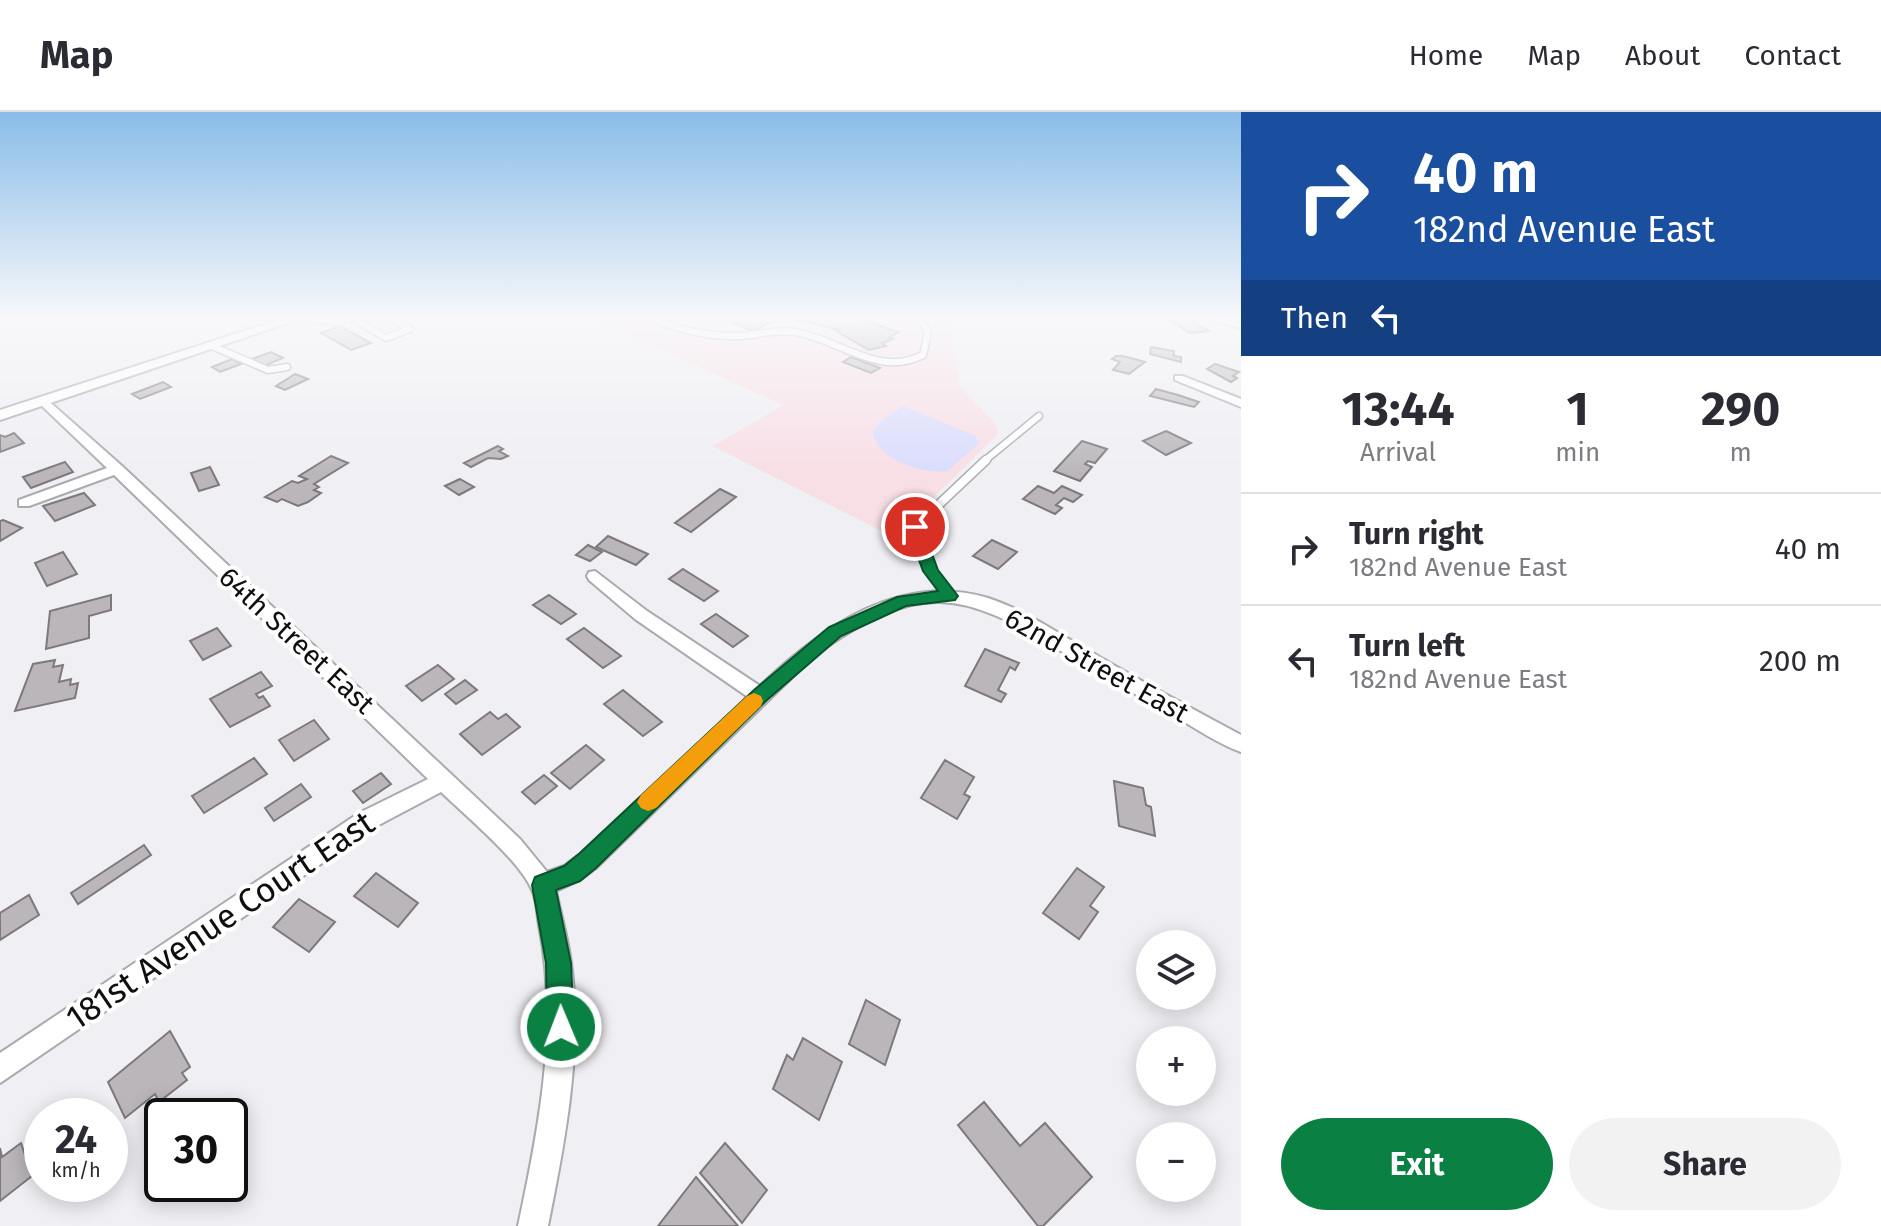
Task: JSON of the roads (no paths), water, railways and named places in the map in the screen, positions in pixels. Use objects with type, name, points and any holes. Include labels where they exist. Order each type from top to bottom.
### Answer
[{"type":"street","points":[[0,415],[139,370]]},
{"type":"street","points":[[1179,378],[1241,403]]},
{"type":"street","name":"64th Street East","points":[[44,401],[288,637],[361,700],[445,781],[512,846],[543,885]]},
{"type":"street","points":[[24,503],[117,469]]},
{"type":"street","points":[[595,576],[641,615],[760,695]]},
{"type":"street","points":[[533,1226],[546,1163],[560,1053],[559,963],[543,885],[572,873],[588,861],[808,651],[843,627],[903,601],[949,596]]},
{"type":"street","name":"62nd Street East","points":[[949,596],[965,597],[1010,615],[1241,744]]},
{"type":"street","name":"181st Avenue Court East","points":[[0,1069],[367,820],[445,781]]},
{"type":"lane","points":[[949,596],[931,571],[915,527],[981,464],[1039,416]]}]
